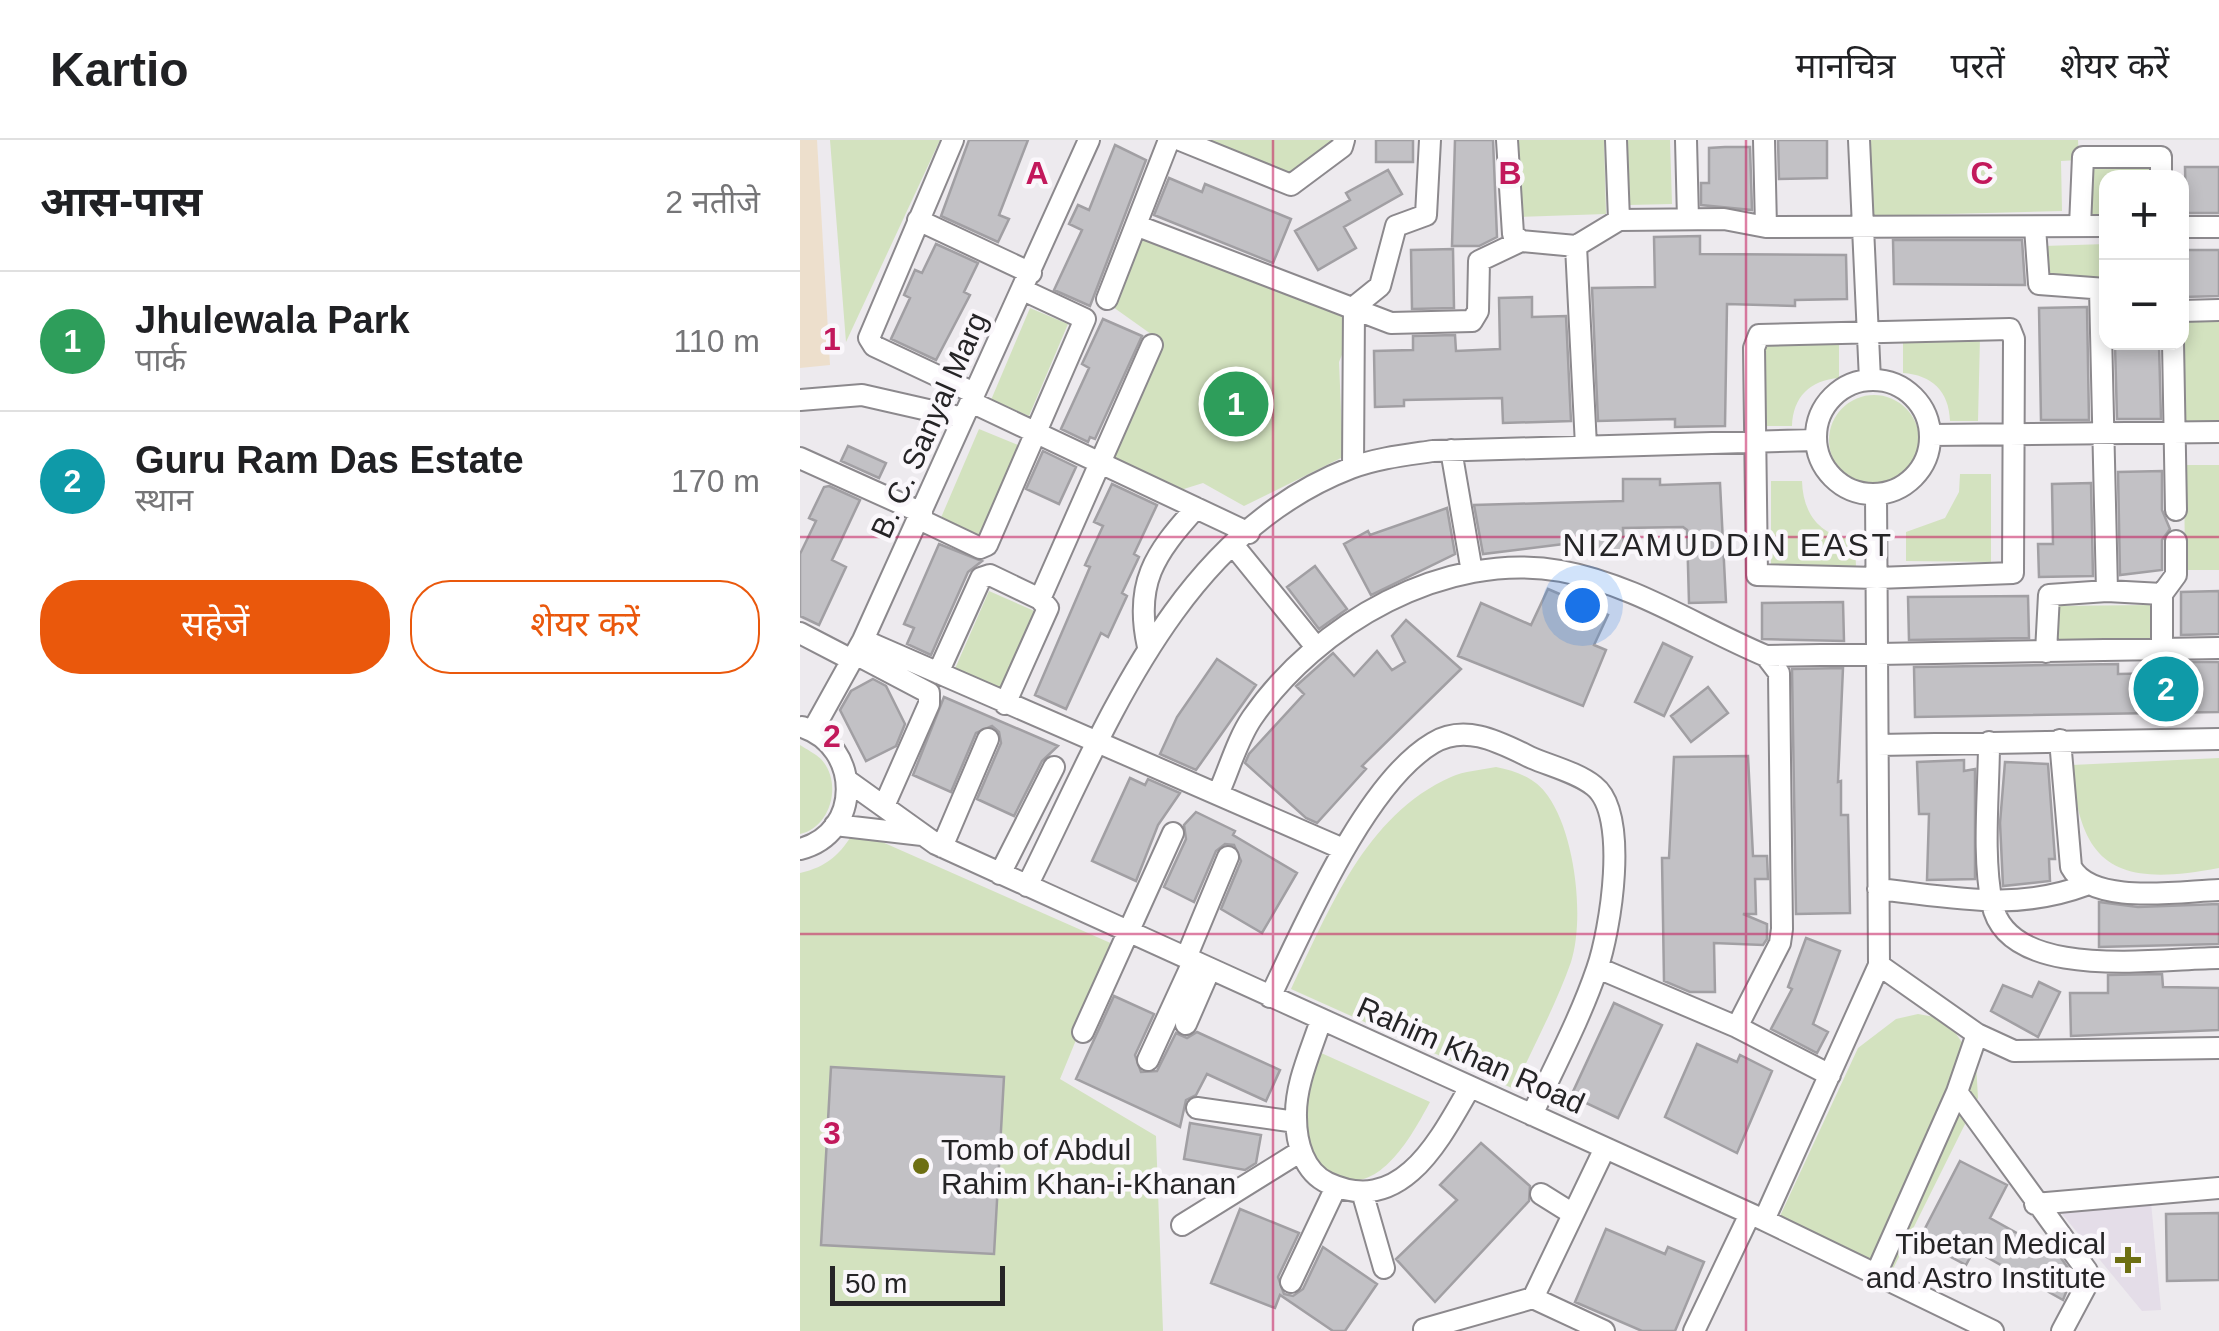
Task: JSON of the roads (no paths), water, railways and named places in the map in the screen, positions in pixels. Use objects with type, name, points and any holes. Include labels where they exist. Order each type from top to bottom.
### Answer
[{"type":"street","points":[[953,140],[871,332],[871,343],[969,404],[1196,508],[1242,539],[1316,647]]},
{"type":"street","name":"B. C. Sanyal Marg","points":[[806,728],[857,652],[1089,140]]},
{"type":"street","points":[[1107,300],[1169,140]]},
{"type":"street","points":[[1180,140],[1291,184],[1342,146],[1344,140]]},
{"type":"street","points":[[1354,307],[1380,286],[1396,226],[1426,215],[1430,140]]},
{"type":"street","points":[[1507,140],[1510,225],[1521,242]]},
{"type":"street","points":[[1616,140],[1619,220]]},
{"type":"street","points":[[1686,140],[1688,219]]},
{"type":"street","points":[[1764,140],[1766,227]]},
{"type":"street","points":[[1858,140],[1870,380]]},
{"type":"street","points":[[2080,226],[2083,158],[2094,149],[2164,158]]},
{"type":"street","points":[[1138,226],[1391,323],[1466,324],[1478,312],[1479,261],[1521,242],[1576,246],[1619,220],[1724,218],[1766,227],[2099,226]]},
{"type":"street","points":[[800,458],[985,547],[1085,319],[1027,281],[918,220]]},
{"type":"street","points":[[2035,227],[2038,284],[2099,289]]},
{"type":"street","points":[[2189,227],[2219,227]]},
{"type":"street","points":[[1576,246],[1586,446]]},
{"type":"street","points":[[1353,467],[1354,307]]},
{"type":"street","points":[[2189,311],[2219,310]]},
{"type":"street","points":[[2010,329],[2015,434],[2013,573],[1877,578],[1757,575],[1754,348],[1760,336],[1867,330],[2010,329]]},
{"type":"street","points":[[1040,599],[1103,464],[1152,345]]},
{"type":"street","points":[[2105,350],[2112,591]]},
{"type":"street","points":[[2173,350],[2176,510]]},
{"type":"street","points":[[1870,380],[1904,389],[1918,402],[1930,435],[1921,468],[1909,482],[1876,494],[1858,492],[1828,473],[1816,440],[1818,422],[1837,393],[1870,380]]},
{"type":"street","points":[[800,400],[862,395],[969,404]]},
{"type":"street","points":[[1930,435],[2219,432]]},
{"type":"street","points":[[1027,886],[1148,648],[1181,599],[1242,539],[1318,483],[1353,467],[1451,450],[1816,440]]},
{"type":"street","points":[[1451,450],[1472,572]]},
{"type":"street","points":[[1694,1331],[1830,1075],[1879,965],[1876,494]]},
{"type":"street","points":[[1148,648],[1142,595],[1166,542],[1196,508]]},
{"type":"street","points":[[2162,650],[2162,594],[2176,576],[2176,541]]},
{"type":"street","points":[[2112,591],[2117,542]]},
{"type":"street","points":[[1218,794],[1251,720],[1316,647],[1383,603],[1483,568],[1560,571],[1646,595],[1766,656],[1779,673],[1782,929],[1780,944],[1737,1027]]},
{"type":"street","points":[[938,673],[984,574],[1040,599],[1049,613],[1005,704]]},
{"type":"street","points":[[2046,652],[2049,595],[2112,591],[2162,594]]},
{"type":"street","points":[[800,633],[938,673],[1343,849]]},
{"type":"street","points":[[1766,656],[2219,648]]},
{"type":"street","points":[[857,652],[925,688],[930,696],[884,806]]},
{"type":"street","points":[[800,849],[826,836],[836,826],[847,802],[848,781],[836,752],[806,728]]},
{"type":"street","points":[[1270,996],[1343,849],[1402,770],[1432,743],[1462,732],[1494,740],[1596,787],[1608,805],[1614,834],[1612,894],[1598,968],[1532,1115]]},
{"type":"street","points":[[942,847],[988,739]]},
{"type":"street","points":[[2060,740],[2071,867],[2086,885]]},
{"type":"street","points":[[1878,744],[2219,740]]},
{"type":"street","points":[[1989,742],[1991,901],[2003,930],[2026,948],[2064,960],[2219,958]]},
{"type":"street","points":[[1000,874],[1050,776],[1071,798]]},
{"type":"street","name":"Rahim Khan Road","points":[[848,781],[942,847],[1757,1217],[1992,1331]]},
{"type":"street","name":"Rahim Khan Road","points":[[836,826],[924,835]]},
{"type":"street","points":[[1083,1032],[1173,833]]},
{"type":"street","points":[[1186,1024],[1196,963],[1228,857]]},
{"type":"street","points":[[1878,889],[1991,901],[2046,900],[2086,885],[2124,892],[2219,890]]},
{"type":"street","points":[[1148,1060],[1196,963]]},
{"type":"street","points":[[1879,965],[2000,1048],[2038,1053],[2219,1048]]},
{"type":"street","points":[[1598,968],[1737,1027],[1830,1075]]},
{"type":"street","points":[[1321,1020],[1296,1116],[1302,1150],[1312,1173],[1336,1186],[1363,1195],[1378,1193],[1407,1175],[1440,1138],[1470,1087]]},
{"type":"street","points":[[1876,1274],[1957,1092],[1978,1034]]},
{"type":"street","points":[[1957,1092],[2087,1271],[2086,1286],[2062,1331]]},
{"type":"street","points":[[1204,1103],[1296,1116]]},
{"type":"street","points":[[1533,1298],[1606,1148]]},
{"type":"street","points":[[1182,1225],[1302,1150]]},
{"type":"street","points":[[1291,1282],[1336,1186]]},
{"type":"street","points":[[2035,1204],[2219,1188]]},
{"type":"street","points":[[1541,1194],[1573,1214]]},
{"type":"street","points":[[1363,1195],[1384,1268]]},
{"type":"street","points":[[1424,1329],[1533,1298],[1604,1331]]},
{"type":"place","name":"Jhulewala Park","points":[[1236,404]]},
{"type":"place","name":"Guru Ram Das Estate","points":[[2166,689]]},
{"type":"place","name":"Tomb of Abdul Rahim Khan-i-Khanan","points":[[921,1166]]},
{"type":"place","name":"Tibetan Medical and Astro Institute","points":[[2128,1260]]},
{"type":"district","name":"NIZAMUDDIN EAST","points":[[1728,545]]}]
